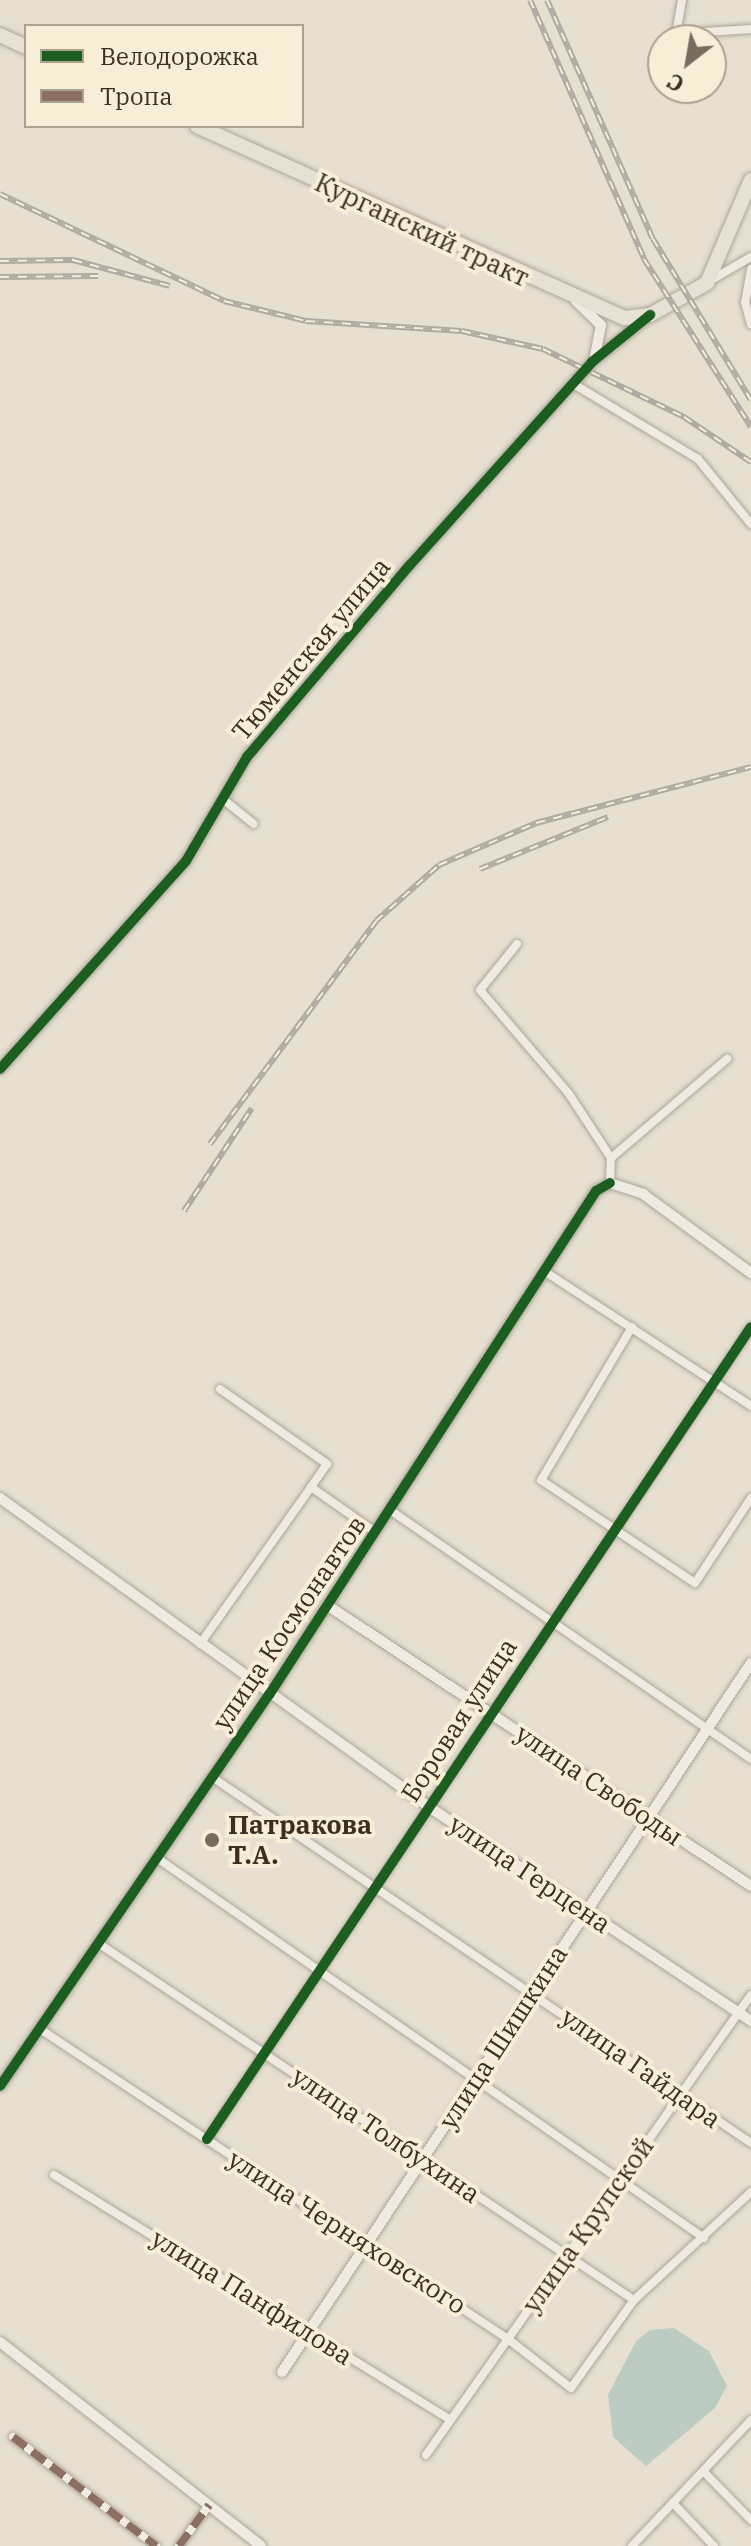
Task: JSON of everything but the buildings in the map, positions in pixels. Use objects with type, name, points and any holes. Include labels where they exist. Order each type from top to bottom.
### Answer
[{"type":"main road","points":[[0,35],[24,46]]},
{"type":"main road","name":"Курганский тракт","points":[[201,128],[574,300],[615,317],[650,315]]},
{"type":"main road","points":[[650,315],[707,283],[751,180]]},
{"type":"street","points":[[682,0],[676,34],[751,29]]},
{"type":"street","points":[[707,283],[751,257]]},
{"type":"street","points":[[751,269],[745,302],[751,324]]},
{"type":"street","points":[[574,300],[601,325],[592,362]]},
{"type":"street","name":"Тюменская улица","points":[[0,1069],[186,861],[288,707],[572,383],[592,362],[650,315]]},
{"type":"street","points":[[572,383],[698,459],[751,524]]},
{"type":"street","points":[[224,800],[254,824]]},
{"type":"street","points":[[517,944],[480,990],[569,1094],[611,1158],[610,1183],[643,1194],[751,1273]]},
{"type":"street","points":[[611,1158],[727,1059]]},
{"type":"street","name":"улица Космонавтов","points":[[0,2086],[269,1695],[596,1191],[610,1183]]},
{"type":"street","points":[[544,1271],[751,1406]]},
{"type":"street","points":[[632,1327],[541,1480],[695,1583],[751,1498]]},
{"type":"street","name":"Боровая улица","points":[[207,2139],[429,1807],[488,1711],[711,1379],[751,1327]]},
{"type":"street","points":[[200,1644],[327,1464],[220,1389]]},
{"type":"street","points":[[311,1487],[375,1532]]},
{"type":"street","name":"улица Герцена","points":[[0,1498],[269,1695],[429,1807],[751,2021]]},
{"type":"street","points":[[390,1510],[751,1759]]},
{"type":"street","name":"улица Свободы","points":[[327,1605],[751,1886]]},
{"type":"street","name":"улица Шишкина","points":[[282,2372],[645,1816],[751,1663]]},
{"type":"street","name":"улица Гайдара","points":[[212,1777],[377,1886],[751,2143]]},
{"type":"street","points":[[157,1858],[321,1969],[474,2080],[704,2238]]},
{"type":"street","name":"улица Толбухина","points":[[98,1943],[634,2300]]},
{"type":"street","name":"улица Крупской","points":[[426,2455],[751,1995]]},
{"type":"street","name":"улица Черняховского","points":[[40,2029],[508,2339],[571,2388],[634,2300]]},
{"type":"street","name":"улица Панфилова","points":[[54,2175],[450,2420]]},
{"type":"street","points":[[634,2300],[751,2192]]},
{"type":"street","points":[[0,2342],[261,2546]]},
{"type":"street","points":[[632,2546],[751,2420]]},
{"type":"street","points":[[13,2437],[156,2546]]},
{"type":"street","points":[[703,2471],[751,2520]]},
{"type":"street","points":[[673,2503],[714,2546]]},
{"type":"street","points":[[179,2546],[209,2505]]},
{"type":"shaded area","points":[[674,2328],[709,2351],[727,2386],[715,2408],[646,2466],[613,2437],[608,2395],[636,2341],[650,2330]]},
{"type":"railway","points":[[530,0],[644,259],[751,427]]},
{"type":"railway","points":[[547,0],[653,239],[751,400]]},
{"type":"railway","points":[[0,194],[224,301],[306,321],[462,331],[543,349],[684,417],[751,462]]},
{"type":"railway","points":[[0,261],[73,260],[170,286]]},
{"type":"railway","points":[[0,277],[98,276]]},
{"type":"railway","points":[[210,1144],[376,921],[439,865],[536,823],[751,767]]},
{"type":"railway","points":[[480,869],[608,817]]},
{"type":"railway","points":[[184,1211],[252,1108]]},
{"type":"marked path","points":[[13,2437],[156,2546]]},
{"type":"marked path","points":[[179,2546],[209,2505]]},
{"type":"cycle path","points":[[0,1069],[186,861],[247,757],[410,565],[592,362],[650,315]]},
{"type":"cycle path","points":[[0,2086],[269,1695],[596,1191],[610,1183]]},
{"type":"cycle path","points":[[207,2139],[751,1327]]},
{"type":"place","name":"Патракова Т.А.","points":[[212,1840]]}]
